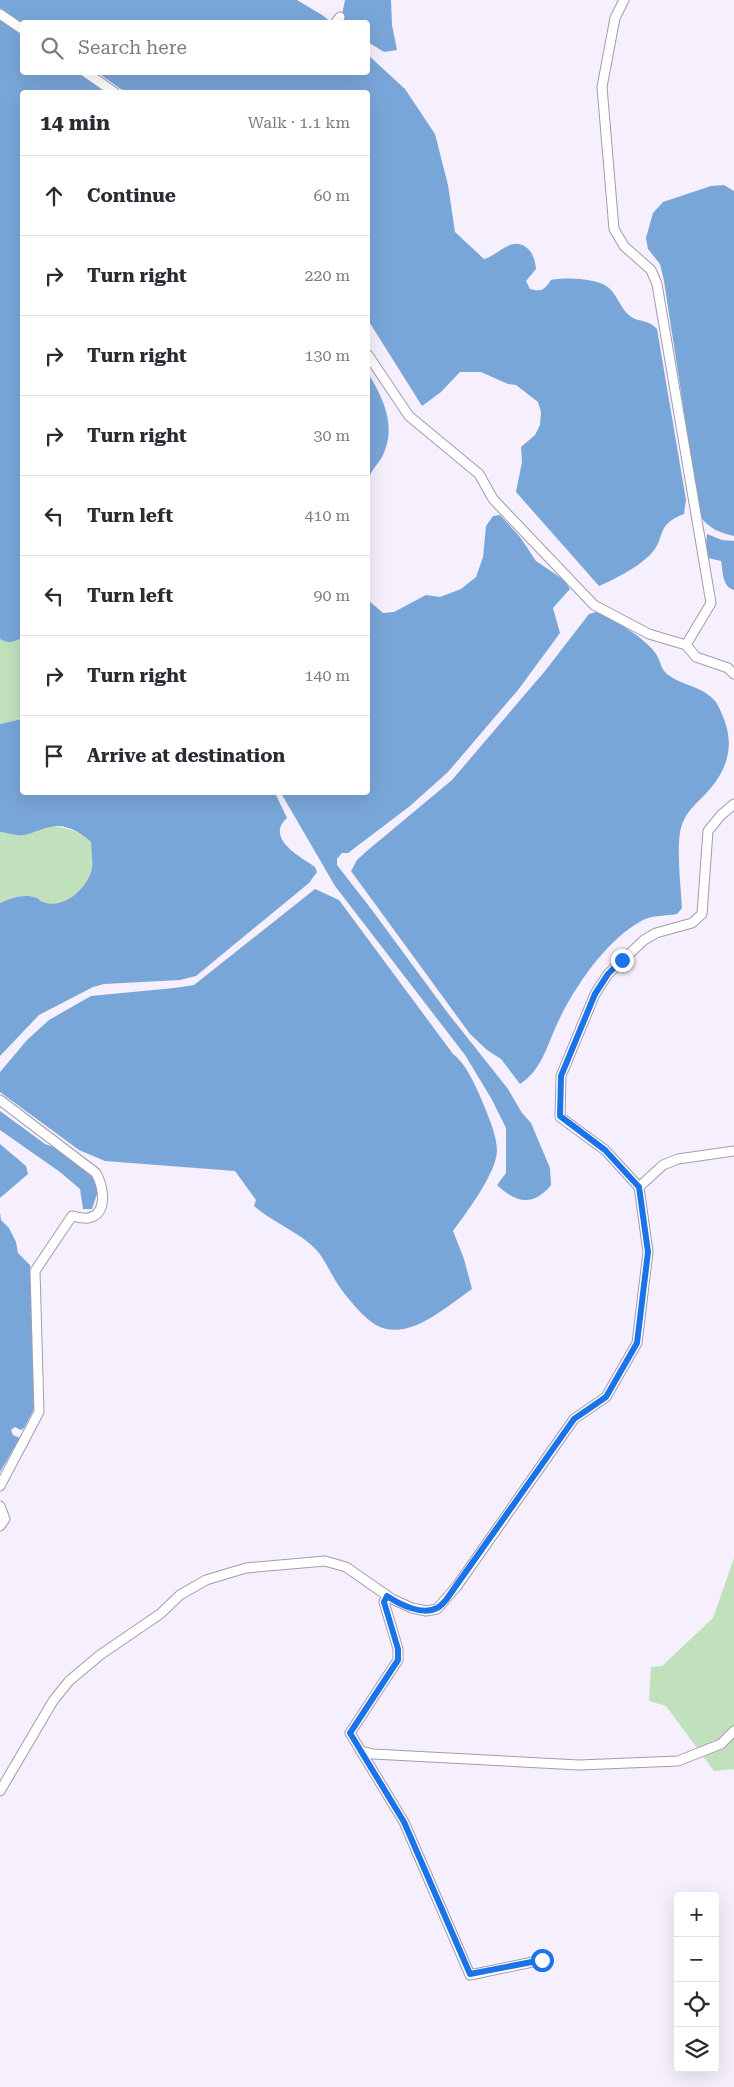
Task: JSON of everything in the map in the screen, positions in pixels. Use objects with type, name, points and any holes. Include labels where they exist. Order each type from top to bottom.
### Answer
[{"type":"street","points":[[624,0],[615,18],[602,87],[614,229],[624,246],[652,270],[658,284],[711,603],[686,645]]},
{"type":"street","points":[[0,14],[20,28]]},
{"type":"street","points":[[89,75],[111,90]]},
{"type":"street","points":[[370,358],[410,416],[479,474],[493,499],[594,605],[649,634],[686,645],[696,657],[728,668],[734,674]]},
{"type":"street","points":[[0,1791],[49,1707],[69,1681],[100,1655],[160,1614],[180,1595],[206,1580],[246,1568],[326,1561],[346,1567],[387,1596],[412,1608],[426,1611],[437,1609],[457,1586],[574,1419],[606,1397],[637,1343],[648,1252],[639,1187],[605,1150],[560,1116],[561,1076],[595,994],[608,974],[644,940],[656,933],[692,923],[702,914],[708,831],[734,804]]},
{"type":"street","points":[[0,1100],[96,1173],[102,1184],[103,1202],[97,1214],[88,1218],[72,1216],[36,1270],[39,1412],[0,1486]]},
{"type":"street","points":[[639,1187],[663,1165],[678,1160],[734,1151]]},
{"type":"street","points":[[0,1506],[5,1519],[0,1526]]},
{"type":"street","points":[[387,1596],[384,1602],[398,1649],[398,1660],[350,1733],[404,1822],[470,1974],[542,1960]]},
{"type":"street","points":[[361,1751],[373,1754],[579,1765],[678,1761],[721,1744],[734,1731]]},
{"type":"green space","points":[[0,639],[5,642],[20,639],[20,719],[0,724]]},
{"type":"green space","points":[[52,826],[73,831],[91,842],[92,868],[86,883],[74,896],[59,903],[51,904],[42,902],[37,898],[23,896],[0,903],[0,832],[26,834]]},
{"type":"green space","points":[[734,1558],[734,1769],[714,1771],[666,1706],[649,1701],[651,1667],[662,1666],[713,1618]]},
{"type":"water","points":[[0,0],[297,0],[328,20],[20,20],[20,22],[0,8]]},
{"type":"water","points":[[345,0],[391,0],[392,25],[397,50],[384,52],[370,43],[370,20],[341,19]]},
{"type":"water","points":[[0,20],[20,34],[20,75],[81,75],[104,90],[20,90],[20,639],[8,642],[0,639]]},
{"type":"water","points":[[370,57],[405,89],[435,134],[448,185],[455,232],[484,259],[511,245],[516,244],[527,248],[531,252],[536,269],[526,281],[530,289],[542,289],[551,280],[557,279],[583,279],[600,283],[611,290],[630,316],[649,323],[657,329],[686,500],[684,514],[668,523],[650,555],[626,573],[599,586],[516,492],[522,462],[521,447],[535,435],[540,425],[541,412],[538,402],[516,385],[508,384],[481,372],[460,372],[441,392],[422,406],[370,323],[370,90],[122,90],[101,75],[370,75]]},
{"type":"water","points":[[724,185],[734,191],[734,536],[715,529],[700,516],[664,281],[660,264],[648,249],[646,238],[653,213],[663,202],[711,186]]},
{"type":"water","points":[[370,376],[383,402],[389,433],[383,455],[370,475]]},
{"type":"water","points":[[500,515],[520,537],[536,561],[564,580],[570,589],[553,608],[560,633],[518,690],[448,772],[410,806],[348,853],[342,853],[337,859],[337,865],[447,1012],[508,1089],[522,1113],[531,1123],[550,1168],[551,1185],[538,1197],[524,1200],[511,1196],[497,1185],[506,1173],[506,1128],[491,1098],[465,1055],[335,886],[282,795],[370,795],[370,602],[383,613],[394,612],[426,595],[440,597],[461,589],[476,577],[483,557],[486,526],[493,516]]},
{"type":"water","points":[[707,534],[722,540],[734,541],[734,590],[727,586],[725,582],[721,561],[708,558]]},
{"type":"water","points":[[599,611],[645,642],[656,654],[667,674],[699,689],[716,702],[726,725],[729,747],[724,768],[710,789],[689,811],[681,828],[679,856],[682,908],[677,914],[655,916],[643,920],[630,928],[605,951],[573,994],[534,1072],[520,1084],[501,1059],[487,1050],[470,1034],[351,871],[357,860],[368,850],[452,780],[545,671],[589,614]]},
{"type":"water","points":[[20,719],[20,795],[276,795],[287,818],[281,825],[280,833],[282,839],[293,852],[315,867],[317,872],[309,883],[196,976],[180,980],[104,984],[93,987],[39,1015],[0,1056],[0,903],[23,896],[37,898],[42,902],[51,904],[67,900],[86,883],[90,876],[92,865],[91,842],[78,832],[62,826],[21,835],[0,832],[0,724]]},
{"type":"water","points":[[315,889],[339,900],[453,1054],[458,1058],[472,1079],[480,1096],[497,1144],[492,1171],[480,1193],[453,1231],[464,1259],[472,1289],[427,1320],[401,1329],[388,1329],[371,1322],[341,1289],[322,1257],[313,1246],[254,1206],[256,1200],[235,1171],[105,1161],[79,1150],[0,1092],[0,1072],[27,1040],[49,1020],[91,996],[194,985]]},
{"type":"water","points":[[0,1111],[45,1144],[61,1150],[99,1179],[92,1209],[83,1209],[80,1189],[60,1172],[0,1130]]},
{"type":"water","points":[[0,1144],[26,1166],[28,1174],[0,1198]]},
{"type":"water","points":[[0,1213],[1,1220],[9,1228],[16,1242],[18,1253],[30,1265],[34,1409],[24,1428],[21,1430],[15,1427],[11,1430],[13,1435],[20,1438],[0,1472]]},
{"type":"route","points":[[542,1960],[470,1974],[404,1822],[350,1733],[398,1660],[398,1649],[385,1610],[384,1602],[387,1596],[412,1608],[426,1611],[437,1609],[446,1600],[574,1419],[606,1397],[637,1343],[648,1252],[639,1187],[605,1150],[560,1116],[561,1076],[595,994],[608,974],[622,960]]}]
